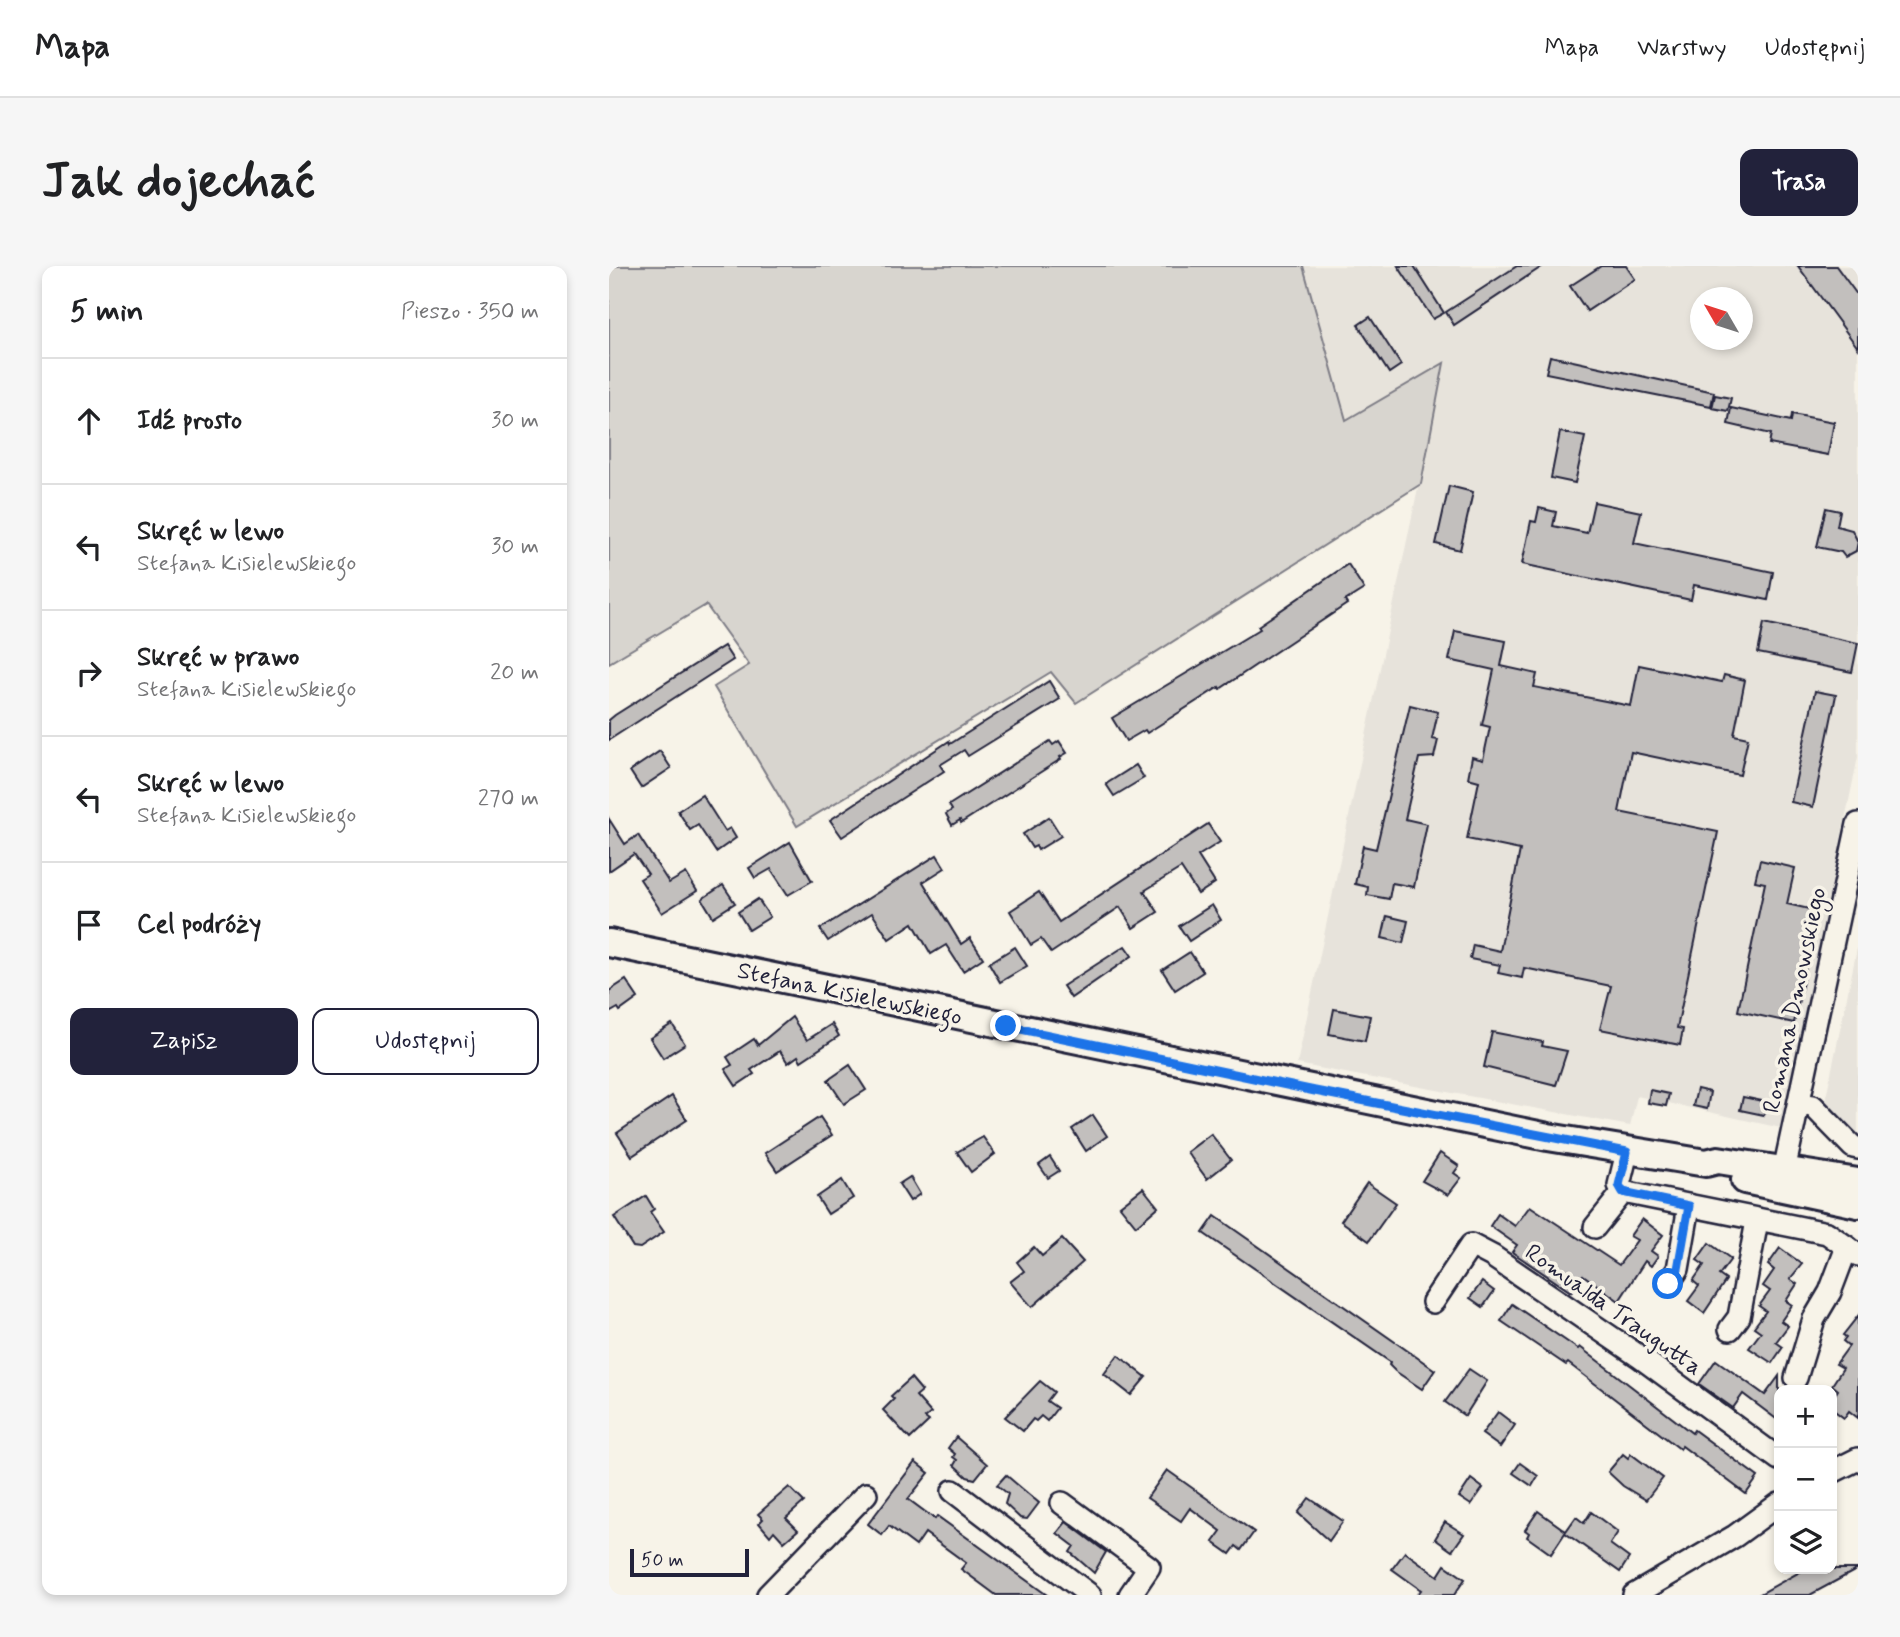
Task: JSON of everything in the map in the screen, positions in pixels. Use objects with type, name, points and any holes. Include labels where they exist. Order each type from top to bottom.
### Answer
[{"type":"main road","name":"Stefana Kisielewskiego","points":[[609,943],[1315,1091],[1627,1152],[1706,1163],[1718,1160],[1783,1178],[1858,1204]]},
{"type":"main road","name":"Stefana Kisielewskiego","points":[[1783,1178],[1858,1182]]},
{"type":"street","name":"Romana Dmowskiego","points":[[1783,1178],[1858,824]]},
{"type":"street","points":[[1799,1104],[1813,1106],[1853,1147],[1858,1148]]},
{"type":"street","points":[[1627,1152],[1619,1185],[1623,1192],[1827,1233],[1852,1251],[1814,1319],[1796,1378]]},
{"type":"street","points":[[1595,1227],[1623,1192]]},
{"type":"street","points":[[1668,1284],[1678,1269],[1689,1206]]},
{"type":"street","points":[[1730,1329],[1739,1317],[1757,1221]]},
{"type":"street","name":"Romualda Traugutta","points":[[1433,1302],[1471,1245],[1492,1256],[1640,1357],[1774,1456]]},
{"type":"street","points":[[1837,1470],[1858,1459]]},
{"type":"street","points":[[953,1492],[1090,1595]]},
{"type":"street","points":[[768,1595],[866,1494]]},
{"type":"street","points":[[1062,1503],[1149,1567],[1130,1595]]},
{"type":"street","points":[[1634,1595],[1735,1536],[1774,1508]]},
{"type":"shaded area","points":[[609,266],[1303,266],[1346,420],[1444,363],[1421,484],[1076,703],[1051,672],[797,826],[714,687],[749,665],[706,605],[609,663]]},
{"type":"shaded area","points":[[1303,266],[1858,266],[1858,757],[1781,1128],[1637,1096],[1630,1126],[1297,1064],[1444,364],[1346,421]]},
{"type":"shaded area","points":[[1858,944],[1858,1140],[1825,1102]]},
{"type":"building","points":[[1398,266],[1414,266],[1444,313],[1433,319]]},
{"type":"building","points":[[1517,266],[1543,266],[1454,325],[1446,312]]},
{"type":"building","points":[[1601,266],[1626,266],[1635,279],[1587,311],[1570,286]]},
{"type":"building","points":[[1798,266],[1836,266],[1858,296],[1858,348]]},
{"type":"building","points":[[1370,317],[1401,365],[1389,373],[1358,325]]},
{"type":"building","points":[[1550,356],[1714,392],[1711,406],[1546,373]]},
{"type":"building","points":[[1715,395],[1731,398],[1728,411],[1712,408]]},
{"type":"building","points":[[1731,408],[1791,421],[1792,414],[1834,422],[1828,455],[1769,444],[1771,434],[1728,424]]},
{"type":"building","points":[[1560,432],[1585,437],[1575,483],[1551,478]]},
{"type":"building","points":[[1449,486],[1473,492],[1460,550],[1436,544]]},
{"type":"building","points":[[1594,502],[1641,512],[1634,543],[1773,572],[1768,600],[1694,585],[1691,600],[1522,564],[1531,521],[1536,522],[1539,508],[1556,512],[1553,526],[1587,533]]},
{"type":"building","points":[[1826,508],[1840,511],[1837,526],[1852,530],[1858,542],[1856,551],[1845,557],[1841,552],[1817,547]]},
{"type":"building","points":[[1348,564],[1364,589],[1345,601],[1347,604],[1220,689],[1219,687],[1147,733],[1145,730],[1126,741],[1112,718],[1260,629],[1258,626]]},
{"type":"building","points":[[1764,623],[1858,643],[1852,672],[1758,653]]},
{"type":"building","points":[[1455,631],[1506,641],[1501,666],[1537,674],[1534,687],[1631,706],[1639,665],[1722,682],[1724,675],[1745,680],[1734,735],[1748,738],[1740,775],[1631,752],[1619,812],[1718,832],[1677,1028],[1683,1029],[1680,1045],[1600,1029],[1611,986],[1524,968],[1522,978],[1498,973],[1500,965],[1470,959],[1473,945],[1500,951],[1520,850],[1467,839],[1479,781],[1468,778],[1472,757],[1483,760],[1490,727],[1482,725],[1494,670],[1449,660]]},
{"type":"building","points":[[724,646],[733,660],[609,740],[609,720],[615,715]]},
{"type":"building","points":[[1049,681],[1060,699],[968,756],[964,750],[940,765],[944,771],[842,837],[830,820],[949,741],[950,744]]},
{"type":"building","points":[[1815,691],[1836,695],[1813,807],[1791,802]]},
{"type":"building","points":[[1410,705],[1438,712],[1432,739],[1438,740],[1434,757],[1419,758],[1405,819],[1427,824],[1414,887],[1392,883],[1389,899],[1367,895],[1368,887],[1355,884],[1363,846],[1376,849]]},
{"type":"building","points":[[1050,741],[1053,745],[1059,741],[1067,753],[1060,757],[1061,759],[961,823],[960,820],[952,825],[946,814],[952,810],[949,805]]},
{"type":"building","points":[[660,751],[671,768],[641,788],[630,771]]},
{"type":"building","points":[[1136,765],[1144,778],[1114,796],[1106,784]]},
{"type":"building","points":[[702,795],[725,831],[730,828],[736,838],[716,852],[698,825],[690,830],[678,811]]},
{"type":"building","points":[[1049,817],[1061,836],[1038,850],[1036,846],[1032,848],[1023,834]]},
{"type":"building","points":[[609,819],[625,844],[638,835],[669,883],[686,873],[697,891],[662,913],[640,879],[648,874],[634,854],[609,871]]},
{"type":"building","points":[[1208,824],[1220,842],[1198,856],[1215,883],[1198,894],[1181,868],[1144,891],[1158,912],[1133,928],[1120,907],[1051,953],[1041,939],[1031,945],[1010,911],[1039,892],[1059,922]]},
{"type":"building","points":[[790,842],[812,881],[788,895],[771,869],[755,878],[749,868]]},
{"type":"building","points":[[937,855],[945,868],[923,882],[961,944],[970,938],[983,958],[963,971],[946,945],[931,954],[913,923],[889,939],[872,913],[828,941],[820,929]]},
{"type":"building","points":[[1760,860],[1795,868],[1787,904],[1818,911],[1794,1023],[1738,1011],[1765,883],[1755,881]]},
{"type":"building","points":[[723,885],[735,903],[713,917],[702,899]]},
{"type":"building","points":[[758,899],[770,917],[749,930],[738,912]]},
{"type":"building","points":[[1212,905],[1221,920],[1189,941],[1179,926]]},
{"type":"building","points":[[1387,916],[1408,921],[1403,943],[1382,938]]},
{"type":"building","points":[[1125,946],[1132,956],[1071,998],[1063,986]]},
{"type":"building","points":[[1015,947],[1027,966],[1000,982],[989,963]]},
{"type":"building","points":[[1190,952],[1203,972],[1175,990],[1162,970]]},
{"type":"building","points":[[626,980],[638,998],[620,1011],[618,1008],[609,1013],[609,991]]},
{"type":"building","points":[[1334,1009],[1370,1016],[1365,1041],[1329,1034]]},
{"type":"building","points":[[792,1017],[807,1040],[832,1024],[839,1036],[801,1061],[798,1056],[788,1063],[780,1051],[751,1070],[754,1074],[736,1086],[725,1069],[732,1065],[727,1057],[754,1039],[758,1045]]},
{"type":"building","points":[[672,1024],[685,1044],[663,1058],[650,1038]]},
{"type":"building","points":[[1492,1032],[1543,1042],[1542,1046],[1567,1051],[1556,1085],[1484,1067]]},
{"type":"building","points":[[850,1065],[866,1090],[844,1104],[828,1080]]},
{"type":"building","points":[[1697,1089],[1710,1092],[1707,1109],[1693,1106]]},
{"type":"building","points":[[1650,1090],[1669,1094],[1666,1106],[1648,1103]]},
{"type":"building","points":[[672,1096],[687,1120],[632,1156],[617,1133]]},
{"type":"building","points":[[1743,1097],[1767,1102],[1764,1115],[1740,1110]]},
{"type":"building","points":[[1093,1115],[1107,1136],[1086,1151],[1072,1129]]},
{"type":"building","points":[[820,1117],[832,1135],[777,1171],[765,1153]]},
{"type":"building","points":[[1211,1134],[1231,1160],[1207,1179],[1187,1152]]},
{"type":"building","points":[[983,1137],[995,1154],[971,1172],[957,1152]]},
{"type":"building","points":[[1440,1153],[1459,1166],[1454,1173],[1461,1178],[1448,1195],[1422,1181]]},
{"type":"building","points":[[1050,1157],[1059,1171],[1048,1178],[1039,1165]]},
{"type":"building","points":[[910,1177],[920,1194],[910,1201],[899,1184]]},
{"type":"building","points":[[842,1180],[853,1198],[828,1214],[817,1197]]},
{"type":"building","points":[[1367,1183],[1396,1203],[1369,1241],[1341,1221]]},
{"type":"building","points":[[1143,1188],[1158,1207],[1136,1226],[1120,1206]]},
{"type":"building","points":[[646,1196],[654,1209],[650,1212],[664,1232],[640,1248],[633,1247],[614,1217]]},
{"type":"building","points":[[1530,1206],[1619,1265],[1637,1240],[1630,1236],[1642,1219],[1663,1235],[1651,1251],[1658,1256],[1651,1266],[1645,1261],[1619,1301],[1583,1275],[1571,1292],[1512,1252],[1517,1245],[1490,1226],[1498,1214],[1515,1226]]},
{"type":"building","points":[[1215,1216],[1435,1370],[1422,1389],[1395,1371],[1389,1365],[1390,1362],[1203,1233]]},
{"type":"building","points":[[1062,1239],[1083,1262],[1032,1307],[1010,1282],[1024,1271],[1017,1262],[1034,1247],[1042,1256]]},
{"type":"building","points":[[1709,1243],[1731,1259],[1719,1275],[1726,1280],[1704,1313],[1688,1301],[1699,1286],[1693,1281],[1704,1265],[1697,1260]]},
{"type":"building","points":[[1780,1248],[1802,1264],[1790,1279],[1797,1284],[1786,1301],[1792,1305],[1781,1321],[1788,1326],[1776,1342],[1783,1347],[1772,1363],[1749,1348],[1761,1332],[1754,1327],[1766,1311],[1759,1306],[1770,1291],[1763,1286],[1774,1270],[1768,1265]]},
{"type":"building","points":[[1482,1282],[1494,1291],[1483,1307],[1470,1298]]},
{"type":"building","points":[[1512,1304],[1578,1349],[1580,1347],[1692,1433],[1694,1430],[1758,1477],[1746,1494],[1682,1446],[1680,1449],[1568,1363],[1566,1365],[1501,1321]]},
{"type":"building","points":[[1858,1316],[1858,1418],[1849,1411],[1844,1418],[1837,1413],[1838,1390],[1837,1385],[1832,1385],[1843,1368],[1836,1364],[1849,1346],[1843,1341],[1846,1337],[1843,1335]]},
{"type":"building","points":[[1118,1355],[1146,1377],[1131,1395],[1104,1374]]},
{"type":"building","points":[[1716,1360],[1765,1395],[1779,1376],[1779,1385],[1774,1385],[1774,1417],[1743,1394],[1733,1408],[1699,1384]]},
{"type":"building","points":[[1469,1369],[1487,1381],[1465,1416],[1445,1402]]},
{"type":"building","points":[[911,1378],[922,1391],[916,1396],[931,1413],[925,1418],[929,1421],[910,1439],[883,1410],[894,1399],[891,1396]]},
{"type":"building","points":[[1040,1381],[1054,1392],[1047,1401],[1057,1408],[1047,1421],[1041,1416],[1036,1421],[1033,1419],[1023,1431],[1005,1417]]},
{"type":"building","points":[[1498,1412],[1515,1425],[1500,1447],[1482,1434]]},
{"type":"building","points":[[956,1437],[987,1464],[975,1479],[967,1477],[954,1465],[957,1460],[953,1457],[955,1454],[948,1448]]},
{"type":"building","points":[[1623,1454],[1628,1458],[1631,1454],[1663,1478],[1646,1500],[1623,1486],[1608,1472]]},
{"type":"building","points":[[915,1462],[929,1473],[908,1499],[935,1519],[937,1516],[1047,1595],[996,1595],[961,1569],[966,1563],[925,1533],[916,1546],[889,1526],[882,1535],[868,1524]]},
{"type":"building","points":[[1520,1463],[1538,1476],[1532,1486],[1513,1473]]},
{"type":"building","points":[[1167,1470],[1254,1532],[1241,1550],[1236,1546],[1230,1554],[1213,1542],[1221,1531],[1190,1508],[1181,1521],[1147,1498]]},
{"type":"building","points":[[1006,1475],[1039,1503],[1027,1519],[1020,1518],[1005,1504],[1008,1494],[997,1485]]},
{"type":"building","points":[[1471,1479],[1483,1488],[1471,1505],[1459,1497]]},
{"type":"building","points":[[789,1487],[804,1502],[786,1518],[798,1530],[784,1542],[774,1531],[770,1536],[759,1523],[763,1519],[758,1514]]},
{"type":"building","points":[[1309,1498],[1343,1521],[1329,1541],[1298,1513]]},
{"type":"building","points":[[1538,1511],[1566,1531],[1576,1517],[1584,1523],[1591,1512],[1618,1532],[1610,1544],[1629,1558],[1620,1572],[1565,1533],[1551,1554],[1527,1537],[1529,1533],[1525,1530]]},
{"type":"building","points":[[1066,1522],[1106,1552],[1094,1573],[1070,1552],[1074,1546],[1057,1533]]},
{"type":"building","points":[[1445,1522],[1464,1534],[1452,1551],[1435,1539]]},
{"type":"building","points":[[1405,1552],[1438,1576],[1445,1565],[1465,1579],[1454,1595],[1417,1595],[1421,1590],[1392,1569]]},
{"type":"building","points":[[1837,1569],[1858,1569],[1810,1595],[1758,1595],[1796,1574],[1837,1574]]},
{"type":"route","points":[[1006,1026],[1315,1091],[1627,1152],[1619,1185],[1623,1192],[1689,1206],[1678,1269],[1668,1284]]}]
